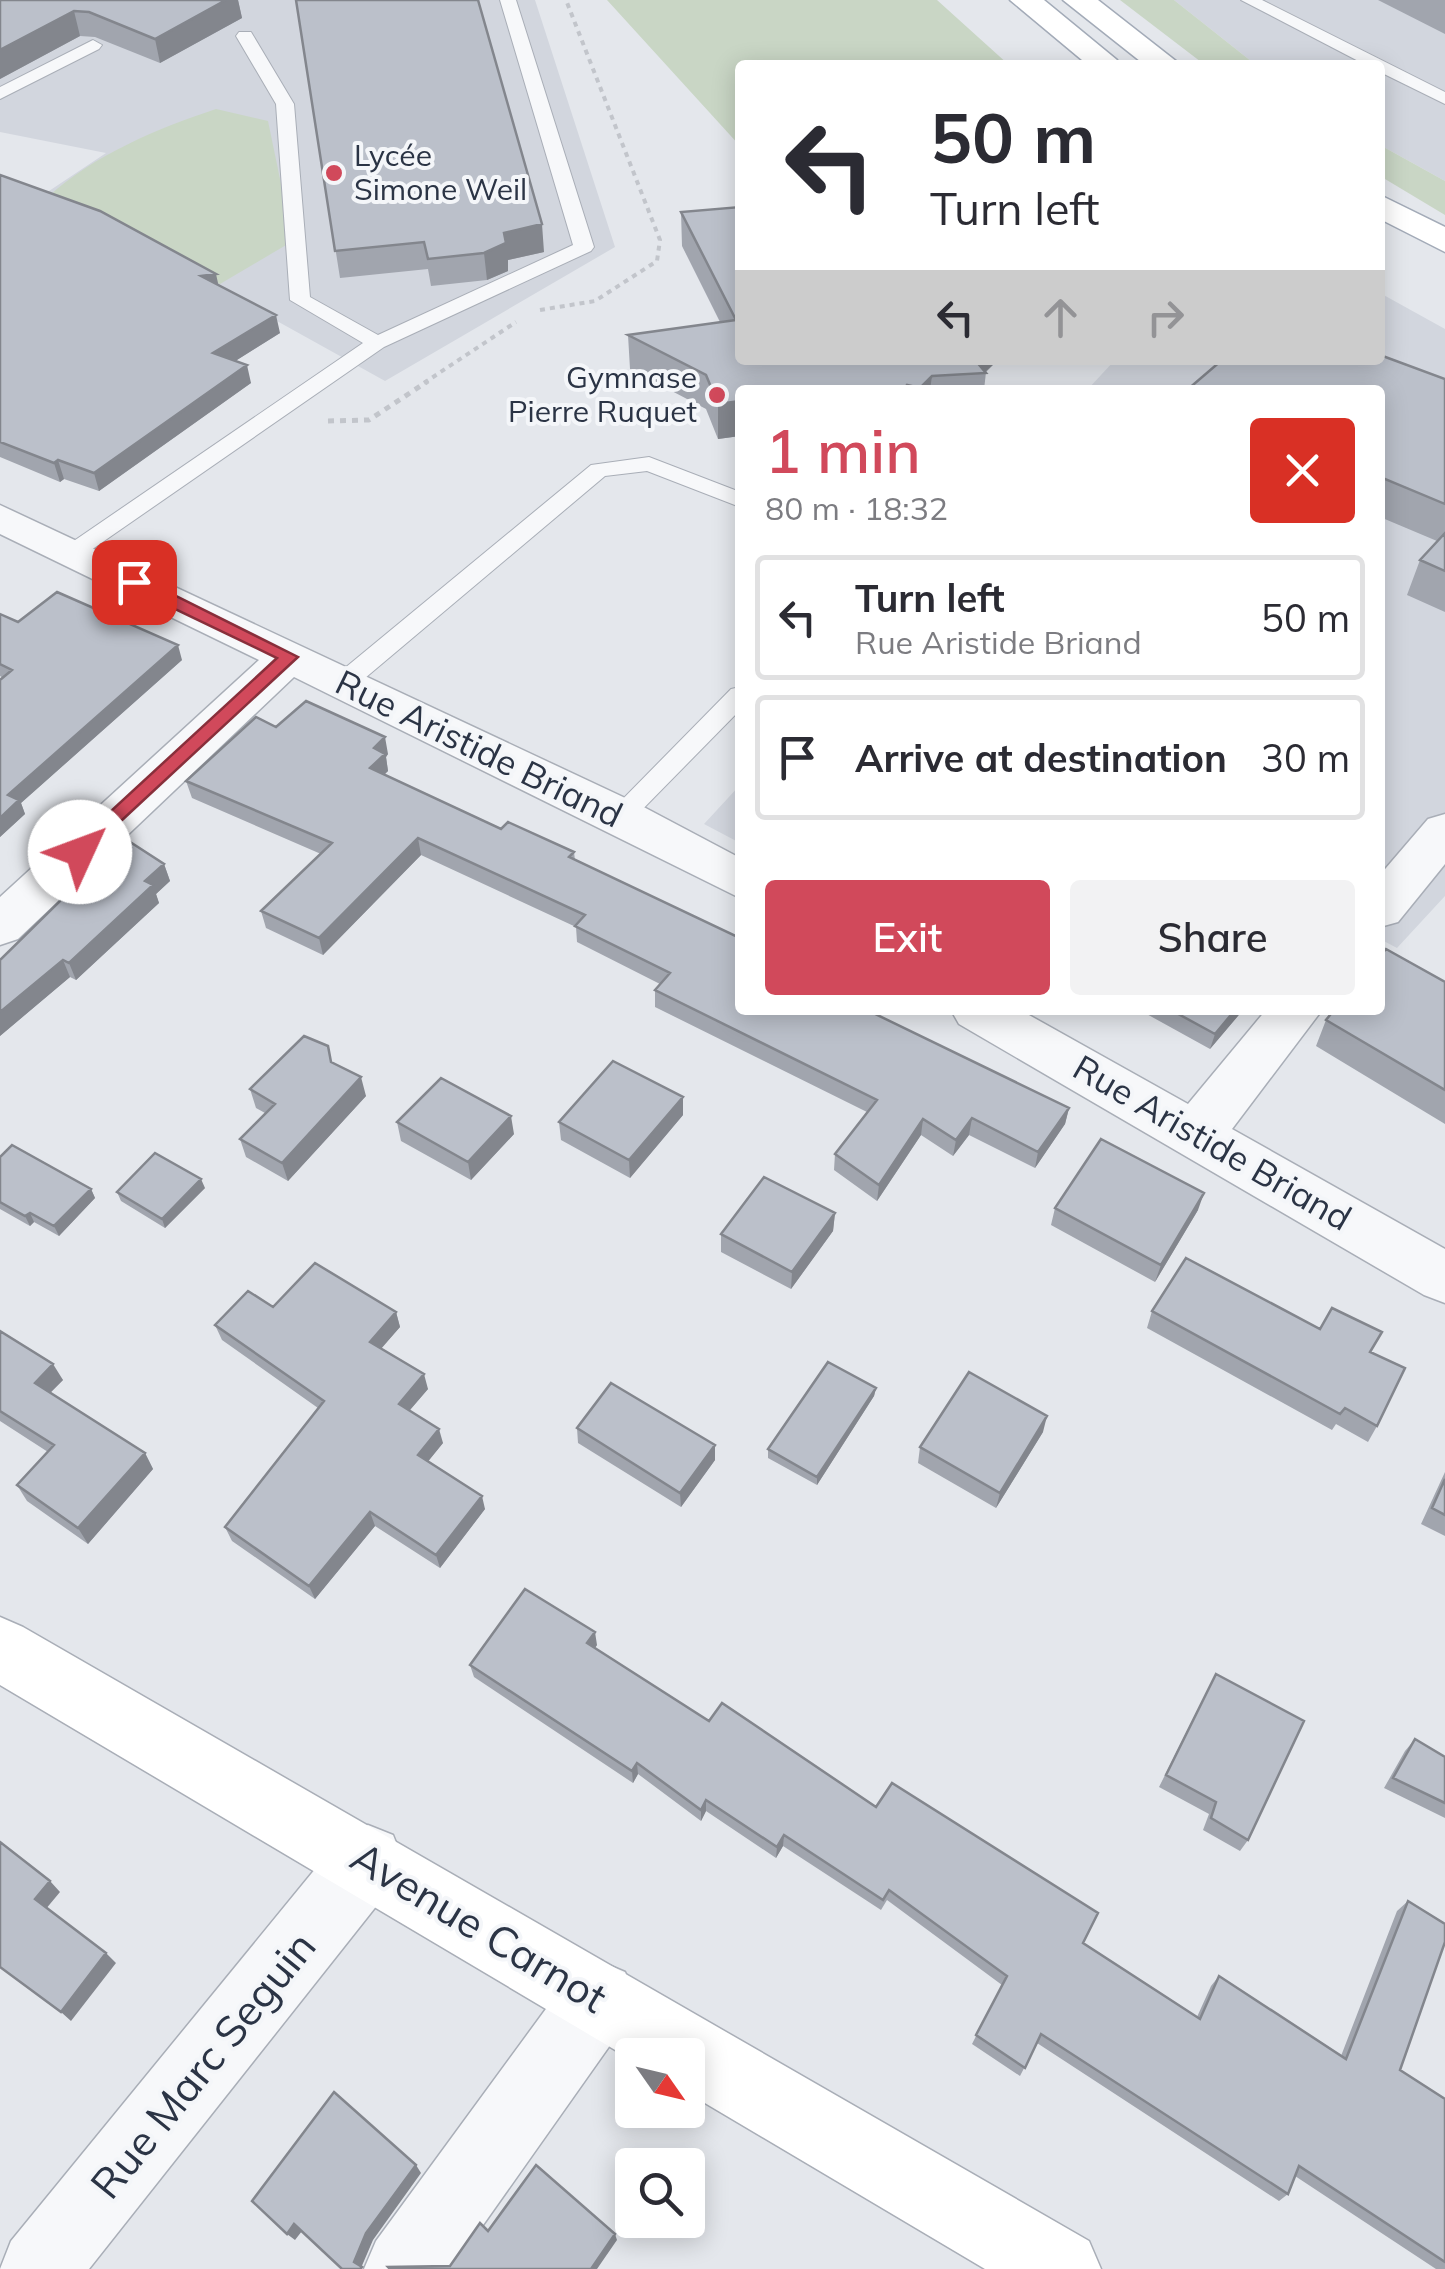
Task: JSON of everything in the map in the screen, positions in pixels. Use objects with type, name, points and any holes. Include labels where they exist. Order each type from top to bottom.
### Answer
[{"type":"main road","points":[[1025,0],[1101,60]]},
{"type":"main road","points":[[1078,0],[1158,60]]},
{"type":"main road","points":[[1385,211],[1429,259]]},
{"type":"main road","name":"Avenue Carnot","points":[[0,1649],[368,1860],[1060,2269]]},
{"type":"street","name":"Rue Aristide Briand","points":[[0,518],[620,816],[735,877]]},
{"type":"street","points":[[0,926],[289,657]]},
{"type":"street","points":[[1385,903],[1445,831]]},
{"type":"street","name":"Rue Aristide Briand","points":[[986,1015],[1445,1278]]},
{"type":"street","points":[[1196,1134],[1292,1015]]},
{"type":"street","name":"Rue Marc Seguin","points":[[39,2269],[368,1860]]},
{"type":"street","points":[[404,2269],[599,1998]]},
{"type":"lane","points":[[72,552],[377,343],[584,247],[508,0]]},
{"type":"lane","points":[[1249,0],[1370,60]]},
{"type":"lane","points":[[245,36],[284,104],[300,300],[377,343]]},
{"type":"lane","points":[[0,94],[93,45]]},
{"type":"lane","points":[[1385,68],[1445,99]]},
{"type":"lane","points":[[343,683],[599,470],[649,464],[735,498]]},
{"type":"lane","points":[[620,816],[735,700]]},
{"type":"shaded area","name":"Lycée Simone Weil","points":[[25,0],[535,0],[615,247],[385,381],[46,193],[106,153],[0,132],[0,14]]},
{"type":"shaded area","points":[[1174,0],[1445,0],[1445,181],[1385,148],[1385,60],[1250,60]]},
{"type":"shaded area","points":[[1385,296],[1445,329],[1445,896],[1397,948],[1385,942],[1385,385],[1092,385],[1110,365],[1385,365]]},
{"type":"shaded area","points":[[735,790],[735,840],[704,824]]},
{"type":"green space","points":[[607,0],[937,0],[1003,60],[735,60],[735,141]]},
{"type":"green space","points":[[1120,0],[1174,0],[1250,60],[1198,60]]},
{"type":"green space","points":[[216,109],[268,121],[286,208],[298,238],[220,284],[48,197],[85,168],[128,144]]},
{"type":"green space","points":[[1385,148],[1445,181],[1445,215],[1385,179]]},
{"type":"building","points":[[0,0],[226,0],[155,39],[89,12],[74,11],[0,50]]},
{"type":"building","points":[[296,0],[478,0],[542,224],[504,233],[506,243],[484,253],[428,259],[424,242],[335,251]]},
{"type":"building","points":[[0,175],[100,211],[216,274],[201,276],[276,315],[213,353],[247,365],[94,473],[58,460],[54,463],[0,442]]},
{"type":"building","points":[[735,207],[735,318],[681,212]]},
{"type":"building","points":[[735,320],[735,365],[979,365],[986,373],[932,376],[923,385],[735,385],[735,402],[718,404],[706,375],[628,335]]},
{"type":"building","points":[[1385,357],[1445,379],[1445,504],[1385,479],[1385,385],[1193,385],[1216,365],[1385,365]]},
{"type":"building","points":[[1445,533],[1445,571],[1420,560]]},
{"type":"building","points":[[57,592],[178,645],[8,795],[19,800],[0,818],[0,680],[12,670],[0,664],[0,614],[18,622]]},
{"type":"building","points":[[306,701],[385,737],[374,748],[385,754],[370,768],[501,829],[508,822],[574,852],[569,857],[735,936],[735,1015],[877,1015],[1069,1108],[1038,1152],[972,1118],[956,1140],[923,1119],[879,1185],[835,1154],[877,1100],[655,990],[670,973],[575,926],[585,915],[418,838],[319,938],[261,911],[332,843],[186,781],[256,717],[276,727]]},
{"type":"building","points":[[124,838],[164,864],[145,881],[153,885],[69,963],[63,960],[0,1012],[0,960]]},
{"type":"building","points":[[1385,950],[1445,982],[1445,1090],[1326,1020],[1330,1015],[1385,1015]]},
{"type":"building","points":[[1180,1015],[1231,1015],[1215,1034]]},
{"type":"building","points":[[304,1036],[328,1046],[331,1062],[361,1077],[282,1163],[240,1139],[275,1104],[250,1089]]},
{"type":"building","points":[[613,1061],[683,1097],[629,1160],[559,1122]]},
{"type":"building","points":[[441,1078],[511,1116],[468,1162],[397,1122]]},
{"type":"building","points":[[1101,1139],[1204,1193],[1161,1265],[1055,1208]]},
{"type":"building","points":[[12,1145],[91,1189],[54,1226],[0,1202],[0,1157]]},
{"type":"building","points":[[155,1153],[201,1179],[162,1219],[117,1192]]},
{"type":"building","points":[[764,1177],[835,1213],[792,1272],[721,1234]]},
{"type":"building","points":[[1186,1258],[1320,1329],[1332,1308],[1382,1332],[1370,1352],[1405,1368],[1377,1426],[1345,1408],[1340,1414],[1152,1311]]},
{"type":"building","points":[[315,1263],[396,1312],[370,1342],[424,1374],[399,1404],[439,1429],[418,1455],[482,1496],[436,1555],[370,1512],[309,1586],[225,1527],[324,1401],[215,1325],[248,1291],[273,1307]]},
{"type":"building","points":[[0,1331],[53,1364],[35,1383],[145,1453],[78,1528],[17,1485],[54,1445],[0,1411]]},
{"type":"building","points":[[828,1362],[876,1388],[817,1477],[768,1449]]},
{"type":"building","points":[[969,1372],[1047,1416],[1000,1493],[920,1447]]},
{"type":"building","points":[[611,1383],[715,1445],[680,1493],[577,1428]]},
{"type":"building","points":[[1445,1479],[1445,1515],[1432,1508]]},
{"type":"building","points":[[525,1589],[595,1632],[587,1643],[709,1721],[722,1703],[876,1807],[892,1783],[1098,1913],[1083,1943],[1200,2019],[1219,1976],[1346,2059],[1408,1901],[1445,1924],[1445,1942],[1400,2070],[1445,2099],[1445,2262],[1299,2166],[1288,2194],[1041,2034],[1025,2068],[976,2035],[1007,1976],[889,1890],[883,1900],[784,1835],[777,1847],[706,1800],[701,1810],[637,1763],[632,1771],[470,1665]]},
{"type":"building","points":[[1216,1674],[1304,1721],[1248,1840],[1211,1818],[1216,1802],[1166,1775]]},
{"type":"building","points":[[1415,1739],[1445,1757],[1445,1803],[1393,1778]]},
{"type":"building","points":[[0,1842],[50,1881],[35,1899],[106,1953],[61,2012],[0,1967]]},
{"type":"building","points":[[334,2092],[416,2165],[366,2233],[354,2262],[360,2269],[342,2269],[294,2224],[287,2234],[252,2201]]},
{"type":"building","points":[[536,2165],[615,2234],[591,2269],[388,2267],[450,2266],[480,2223],[488,2231]]},
{"type":"place","name":"Lycée Simone Weil","points":[[334,173]]},
{"type":"place","name":"Gymnase Pierre Ruquet","points":[[717,395]]},
{"type":"route","points":[[80,852],[289,657],[134,582]]}]
